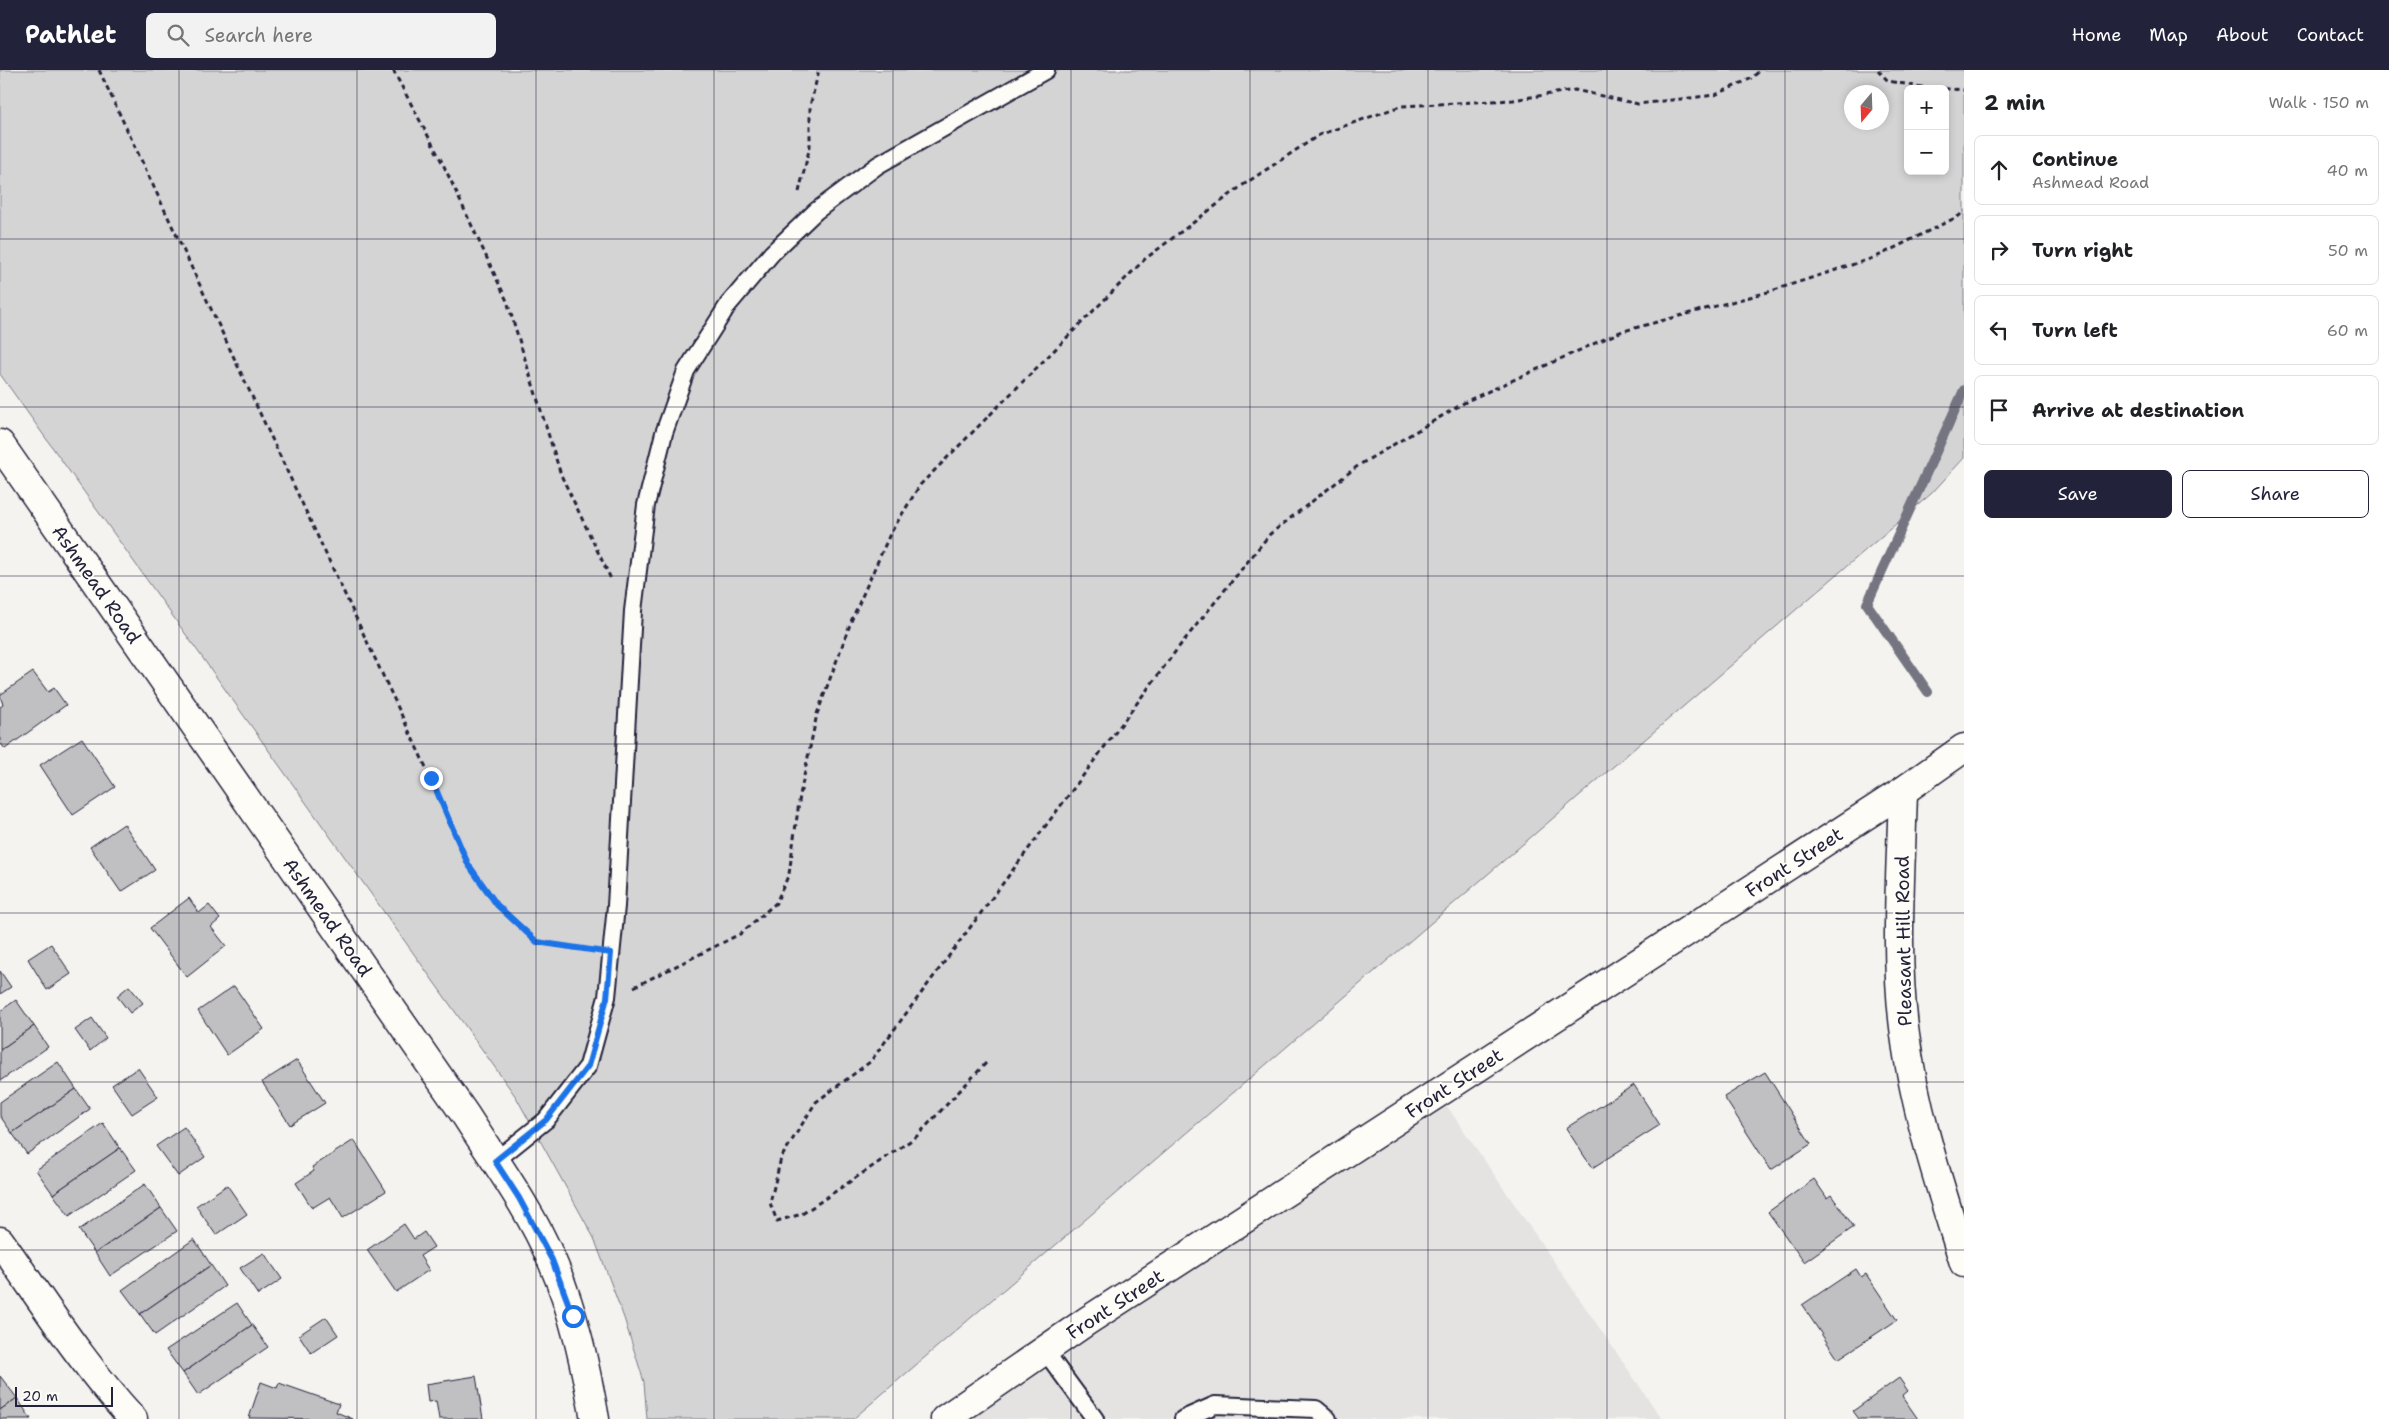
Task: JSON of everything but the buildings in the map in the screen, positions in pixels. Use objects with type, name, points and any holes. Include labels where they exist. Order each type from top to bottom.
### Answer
[{"type":"street","name":"Ashmead Road","points":[[0,444],[466,1116],[519,1198],[552,1260],[573,1316],[595,1419]]},
{"type":"street","name":"Front Street","points":[[946,1419],[1045,1351],[1902,791],[1964,748]]},
{"type":"street","name":"Pleasant Hill Road","points":[[1902,791],[1900,949],[1905,1035],[1927,1137],[1964,1263]]},
{"type":"street","points":[[0,1241],[72,1344],[110,1394],[134,1419]]},
{"type":"lane","points":[[495,1161],[546,1120],[588,1066],[607,998],[616,906],[633,611],[646,505],[664,433],[686,372],[728,305],[772,253],[816,211],[878,165],[1046,70]]},
{"type":"lane","points":[[1045,1351],[1095,1419]]},
{"type":"lane","points":[[1183,1419],[1215,1405],[1316,1409],[1328,1419]]},
{"type":"path","points":[[99,70],[431,778],[468,864],[497,905],[537,942],[611,953]]},
{"type":"path","points":[[393,70],[443,164],[507,301],[561,475],[612,580]]},
{"type":"path","points":[[797,198],[810,146],[810,106],[819,70]]},
{"type":"path","points":[[607,998],[649,980],[740,934],[776,903],[789,874],[800,795],[817,714],[852,619],[890,534],[920,484],[1145,259],[1244,185],[1319,135],[1401,106],[1513,100],[1575,90],[1638,104],[1715,95],[1750,79],[1761,70]]},
{"type":"path","points":[[1878,70],[1888,81],[1921,87],[1964,90]]},
{"type":"path","points":[[986,1063],[916,1137],[802,1214],[777,1221],[770,1203],[781,1158],[816,1102],[870,1062],[1178,648],[1270,534],[1359,466],[1469,400],[1620,332],[1768,292],[1876,258],[1959,216],[1964,211]]},
{"type":"shaded area","points":[[0,70],[1964,70],[1964,458],[1932,493],[853,1419],[647,1419],[644,1382],[624,1318],[594,1238],[516,1097],[0,374]]},
{"type":"shaded area","points":[[1438,1093],[1662,1419],[945,1419]]},
{"type":"waterway","points":[[1928,692],[1867,604],[1964,390]]},
{"type":"route","points":[[431,778],[468,864],[497,905],[537,942],[611,953],[607,998],[588,1066],[546,1120],[495,1161],[519,1198],[552,1260],[573,1316]]}]
